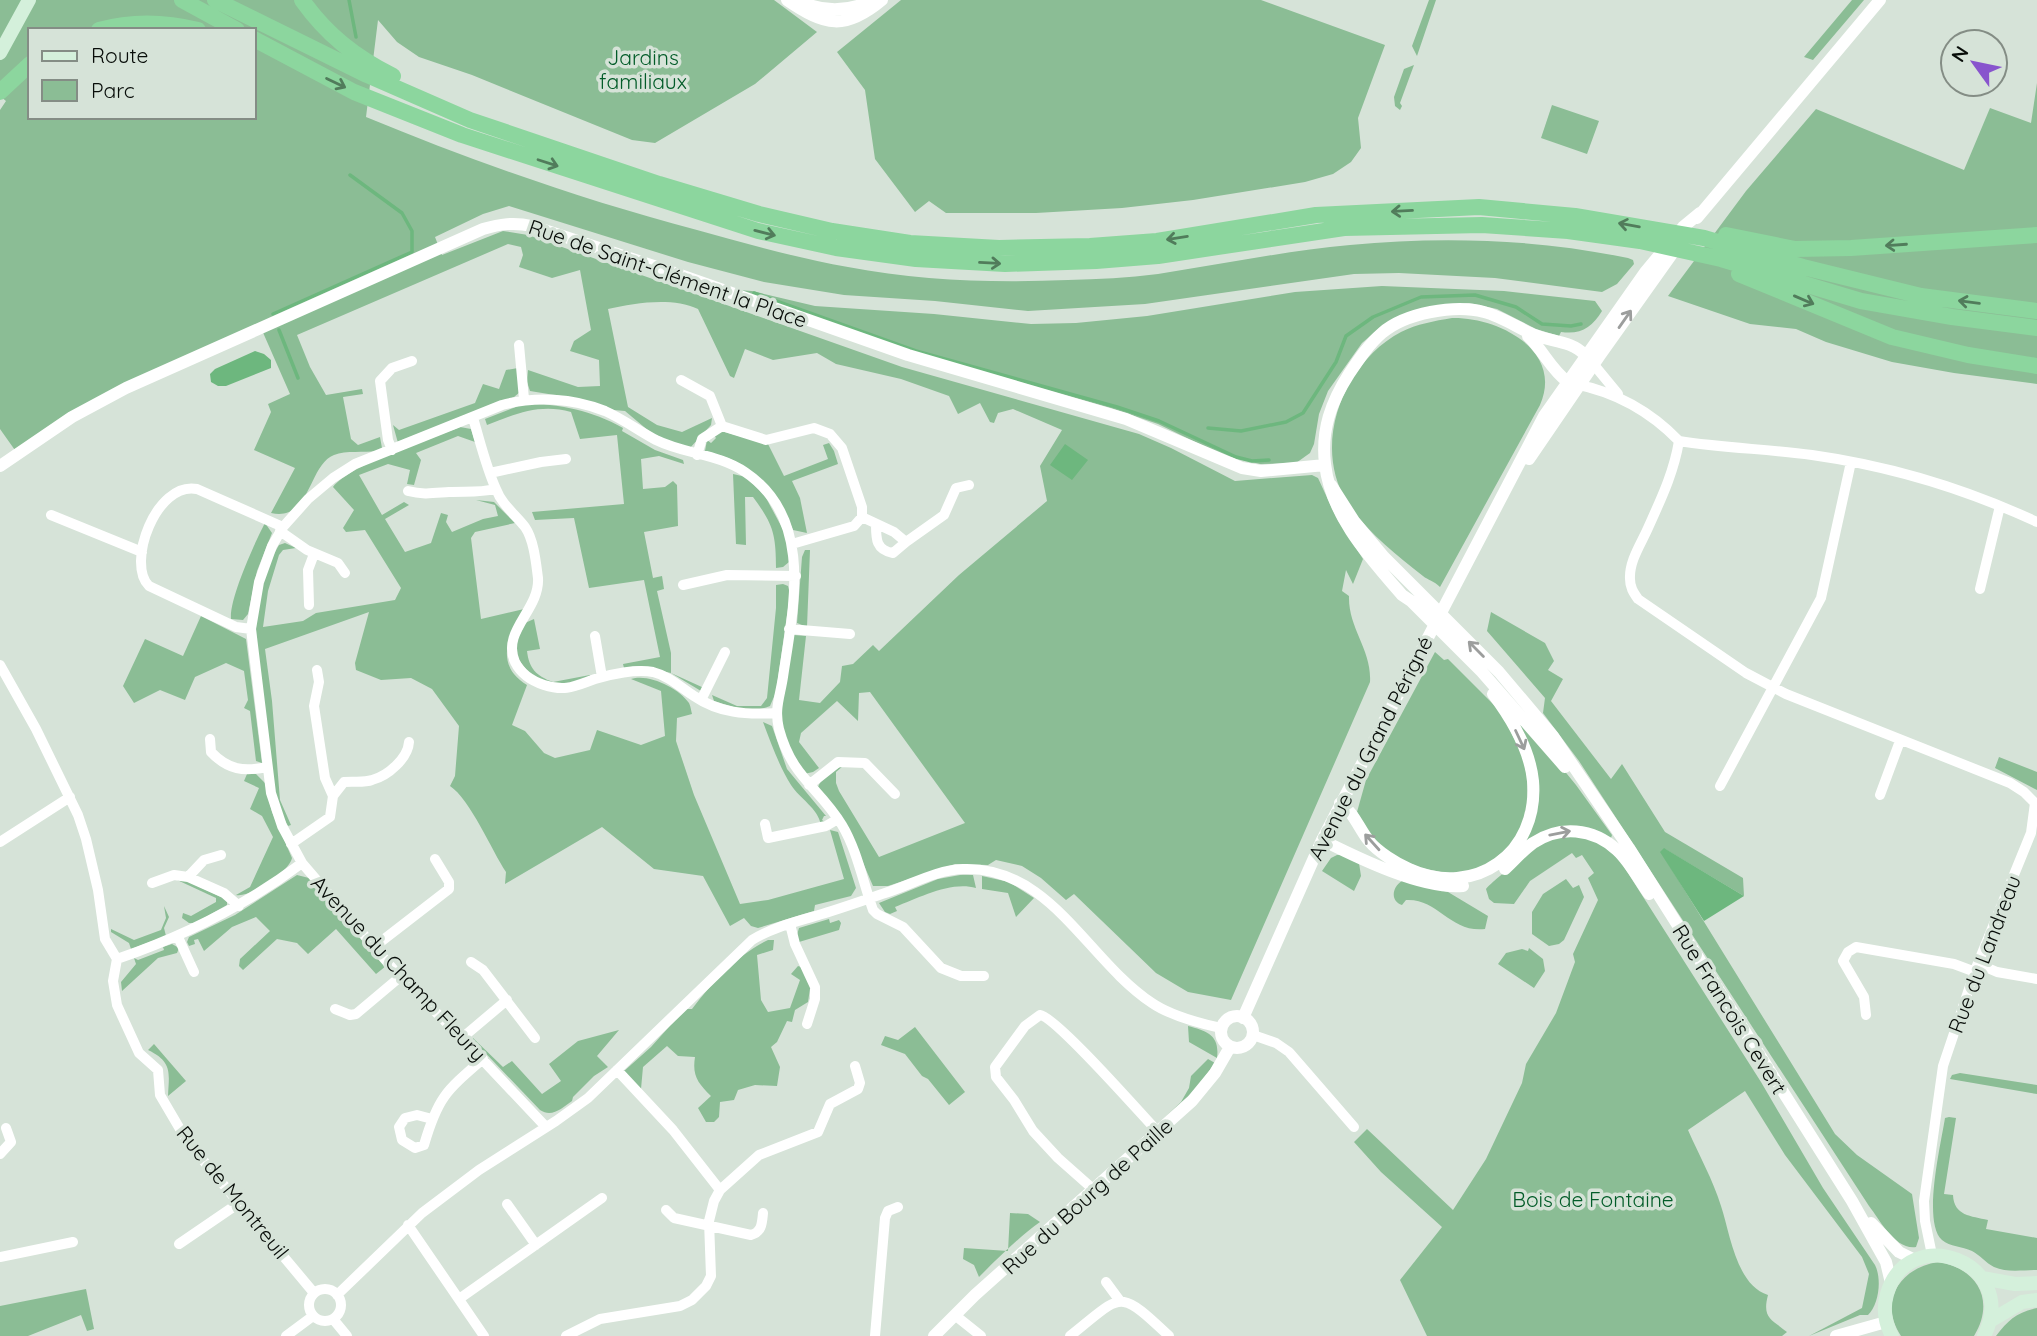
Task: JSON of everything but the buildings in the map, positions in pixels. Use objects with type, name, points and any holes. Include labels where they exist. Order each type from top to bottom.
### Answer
[{"type":"highway","points":[[181,0],[233,28]]},
{"type":"highway","points":[[215,0],[355,70],[470,120],[646,180],[759,214],[832,231],[910,243],[999,248],[1090,246],[1157,241],[1316,215],[1479,207],[1575,216],[1921,296],[2037,311]]},
{"type":"highway","points":[[302,0],[325,30],[351,52],[416,87],[438,106]]},
{"type":"highway","points":[[109,28],[156,23],[186,28]]},
{"type":"highway","points":[[256,40],[354,92],[462,135],[758,231],[849,250],[916,259],[1005,264],[1096,261],[1158,256],[1344,228],[1482,225],[1701,245],[1861,301],[2037,328]]},
{"type":"highway","points":[[256,51],[312,71]]},
{"type":"highway","points":[[0,92],[28,66]]},
{"type":"highway","points":[[1701,245],[1723,234],[1796,249],[1852,248],[2037,235]]},
{"type":"highway","points":[[1701,245],[1713,266],[1753,279],[1892,337],[1968,355],[2037,366]]},
{"type":"main road","points":[[0,53],[29,0]]},
{"type":"main road","points":[[1892,1336],[1886,1322],[1885,1302],[1891,1283],[1902,1269],[1915,1260],[1932,1255],[1960,1260],[1982,1278],[1990,1295],[1990,1321],[1983,1336]]},
{"type":"main road","points":[[1982,1278],[2015,1284],[2037,1283]]},
{"type":"main road","points":[[1990,1321],[2022,1302],[2037,1300]]},
{"type":"street","points":[[787,0],[811,16],[832,16],[873,0]]},
{"type":"street","points":[[798,0],[846,21],[860,16],[882,0]]},
{"type":"street","name":"Avenue du Grand Périgné","points":[[1243,1018],[1340,803],[1545,416],[1574,383],[1651,273],[1690,230],[1703,209],[1880,0]]},
{"type":"street","name":"Rue de Saint-Clément la Place","points":[[0,466],[72,417],[126,388],[483,229],[515,223],[532,226],[666,270],[919,359],[1098,409],[1152,428],[1242,468],[1261,471],[1325,465]]},
{"type":"street","name":"Rue Francois Cevert","points":[[1415,602],[1402,595],[1344,523],[1325,465],[1324,433],[1331,407],[1364,351],[1384,331],[1415,316],[1450,309],[1483,312],[1539,337],[1580,349],[1589,359]]},
{"type":"street","name":"Rue Francois Cevert","points":[[1521,328],[1538,345],[1557,375],[1574,383]]},
{"type":"street","points":[[519,345],[524,398]]},
{"type":"street","points":[[1589,359],[1623,399]]},
{"type":"street","points":[[392,450],[388,440],[380,381],[392,368],[412,360]]},
{"type":"street","points":[[681,380],[710,396],[722,426]]},
{"type":"street","points":[[1574,383],[1623,399],[1669,430],[1679,441],[1813,455],[1907,474],[2000,506],[2037,522]]},
{"type":"street","name":"Avenue du Champ Fleury","points":[[546,1127],[463,1038],[400,976],[302,863],[274,802],[267,767],[251,629],[259,582],[282,529],[296,511],[333,478],[355,464],[502,405],[524,398],[537,398],[604,410],[663,443],[733,466],[755,480],[780,514],[792,544],[796,576],[776,713],[789,758],[838,819],[852,845],[869,899]]},
{"type":"street","points":[[473,418],[495,489],[528,533],[537,577],[535,598],[513,637],[512,650],[516,664],[532,680],[555,688],[579,687],[602,677],[642,671],[655,673],[675,682],[701,700],[737,713],[776,713]]},
{"type":"street","points":[[697,455],[702,439],[722,426]]},
{"type":"street","points":[[722,426],[766,440],[814,428],[830,433],[842,448],[862,507],[862,517],[854,526],[792,544]]},
{"type":"street","name":"Rue du Landreau","points":[[1679,441],[1676,462],[1633,560],[1629,576],[1630,587],[1637,599],[1746,673],[1800,701],[2010,783],[2036,803],[2031,833],[1976,968],[1946,1056],[1924,1200],[1932,1255]]},
{"type":"street","points":[[490,473],[566,459]]},
{"type":"street","points":[[1720,786],[1821,598],[1851,462]]},
{"type":"street","points":[[876,525],[877,542],[885,551],[893,553],[944,515],[956,488],[970,485]]},
{"type":"street","name":"Rue Francois Cevert","points":[[1331,485],[1354,521],[1384,557],[1415,602],[1453,640],[1499,672],[1553,736],[1673,918],[1852,1201],[1886,1262],[1891,1283]]},
{"type":"street","points":[[251,629],[236,627],[149,586],[143,580],[140,571],[142,552],[149,528],[160,505],[174,492],[185,488],[197,489],[282,529],[314,554],[338,564],[345,573]]},
{"type":"street","points":[[408,491],[434,495],[451,492],[472,494],[495,489]]},
{"type":"street","points":[[1980,589],[2000,506]]},
{"type":"street","points":[[51,515],[142,552]]},
{"type":"street","points":[[862,517],[894,532],[906,542]]},
{"type":"street","points":[[309,605],[309,570],[314,554]]},
{"type":"street","points":[[683,585],[727,575],[796,576]]},
{"type":"street","points":[[1340,803],[1380,851],[1409,869],[1435,876],[1466,878],[1483,873],[1499,863],[1523,834],[1534,795],[1530,762],[1513,724],[1453,640],[1415,602]]},
{"type":"street","points":[[789,629],[850,634]]},
{"type":"street","points":[[595,636],[602,677]]},
{"type":"street","points":[[701,700],[724,652]]},
{"type":"street","name":"Rue de Montreuil","points":[[0,666],[70,796],[86,839],[98,890],[105,939],[117,959],[113,987],[117,1005],[139,1053],[158,1070],[162,1100],[187,1141],[314,1293]]},
{"type":"street","points":[[317,670],[319,682],[314,706],[325,778],[333,796]]},
{"type":"street","points":[[210,739],[211,752],[233,768],[243,770],[267,767]]},
{"type":"street","points":[[1880,795],[1900,741]]},
{"type":"street","points":[[291,844],[330,817],[333,796],[344,782],[374,780],[404,759],[409,742]]},
{"type":"street","points":[[809,785],[838,762],[865,763],[895,794]]},
{"type":"street","points":[[0,842],[70,796]]},
{"type":"street","points":[[765,824],[768,838],[826,826],[838,819]]},
{"type":"street","points":[[1322,840],[1409,878],[1432,886],[1448,887],[1485,880],[1506,868],[1532,843],[1559,831],[1578,831],[1604,840],[1619,851],[1650,896],[1673,918]]},
{"type":"street","points":[[188,877],[204,860],[221,855]]},
{"type":"street","points":[[374,947],[449,889],[449,882],[435,859]]},
{"type":"street","points":[[117,959],[178,937],[239,906],[302,863]]},
{"type":"street","points":[[337,1295],[408,1225],[479,1170],[588,1098],[744,946],[760,934],[954,869],[987,870],[1011,876],[1036,891],[1152,1003],[1173,1013],[1221,1028]]},
{"type":"street","points":[[152,883],[174,875],[188,877],[224,893],[239,906]]},
{"type":"street","points":[[869,899],[877,914],[903,927],[940,968],[961,975],[984,976]]},
{"type":"street","points":[[790,923],[795,944],[815,987],[815,999],[807,1024]]},
{"type":"street","points":[[178,937],[194,972]]},
{"type":"street","points":[[1866,1015],[1864,997],[1843,961],[1848,952],[1856,947],[1954,964],[1970,970],[1983,966],[1997,972],[2037,979]]},
{"type":"street","points":[[471,962],[483,970],[535,1038]]},
{"type":"street","points":[[335,1009],[350,1015],[356,1014],[400,976]]},
{"type":"street","points":[[463,1038],[507,1000]]},
{"type":"street","points":[[1093,1189],[1037,1135],[996,1077],[995,1068],[1031,1020],[1040,1015],[1049,1018],[1158,1132]]},
{"type":"street","points":[[1230,1018],[1243,1018],[1250,1024],[1253,1035],[1244,1047],[1230,1047],[1222,1038],[1221,1028],[1230,1018]]},
{"type":"street","points":[[1253,1035],[1276,1043],[1289,1052],[1354,1126]]},
{"type":"street","name":"Rue du Bourg de Paille","points":[[934,1336],[975,1295],[1158,1132],[1208,1083],[1230,1047]]},
{"type":"street","points":[[432,1119],[447,1091],[483,1059]]},
{"type":"street","points":[[566,1336],[610,1316],[680,1306],[690,1302],[711,1276],[708,1227],[714,1201],[720,1190],[759,1155],[818,1132],[830,1104],[858,1089],[860,1083],[855,1066]]},
{"type":"street","points":[[617,1070],[681,1139],[720,1190]]},
{"type":"street","points":[[0,1154],[11,1142],[6,1128]]},
{"type":"street","points":[[459,1299],[602,1198]]},
{"type":"street","name":"Rue Francois Cevert","points":[[1852,1201],[1888,1243],[1906,1257],[1915,1260]]},
{"type":"street","points":[[179,1244],[239,1203]]},
{"type":"street","points":[[507,1204],[536,1245]]},
{"type":"street","points":[[875,1336],[885,1218],[888,1211],[898,1207]]},
{"type":"street","points":[[666,1210],[674,1219],[754,1234],[761,1228],[763,1213]]},
{"type":"street","points":[[408,1225],[484,1336]]},
{"type":"street","points":[[0,1257],[73,1242]]},
{"type":"street","points":[[1106,1282],[1120,1301]]},
{"type":"street","points":[[327,1289],[337,1295],[340,1308],[333,1319],[323,1321],[313,1316],[309,1304],[314,1293],[327,1289]]},
{"type":"street","points":[[1070,1336],[1110,1305],[1120,1301],[1132,1303],[1169,1336]]},
{"type":"street","points":[[286,1336],[313,1316]]},
{"type":"street","points":[[956,1316],[981,1336]]},
{"type":"street","points":[[333,1319],[347,1336]]},
{"type":"street","points":[[1836,1336],[1886,1322]]},
{"type":"green space","name":"Jardins familiaux","points":[[0,0],[774,0],[817,32],[755,84],[655,143],[632,140],[472,75],[419,57],[397,42],[378,20],[366,117],[489,165],[613,206],[791,255],[875,272],[957,280],[1079,280],[1158,274],[1326,248],[1385,242],[1454,240],[1559,247],[1628,258],[1633,260],[1634,264],[1617,284],[1602,292],[1495,278],[1399,273],[1354,274],[1145,304],[1028,311],[844,295],[764,282],[688,262],[509,206],[483,214],[435,237],[442,255],[503,231],[528,235],[902,367],[1139,434],[1235,481],[1312,475],[1318,478],[1336,517],[1363,559],[1353,584],[1346,570],[1342,591],[1349,596],[1352,618],[1370,670],[1370,682],[1231,1000],[1188,992],[1156,973],[1074,894],[1066,900],[1041,878],[1022,866],[996,860],[988,865],[955,864],[888,886],[873,886],[861,858],[818,787],[831,772],[843,766],[836,772],[839,791],[879,857],[965,823],[870,692],[859,693],[858,721],[837,701],[801,733],[799,742],[819,768],[813,772],[804,774],[786,739],[782,701],[794,635],[806,636],[799,700],[820,703],[840,682],[842,666],[853,664],[873,645],[879,651],[959,575],[1047,501],[1040,466],[1062,430],[1013,409],[998,413],[994,423],[990,422],[980,403],[958,414],[949,396],[901,379],[836,364],[817,353],[773,360],[745,349],[734,378],[730,376],[698,309],[665,302],[608,309],[628,407],[657,425],[682,432],[712,418],[711,425],[689,449],[656,437],[625,411],[579,399],[530,391],[527,382],[528,370],[578,387],[600,386],[599,360],[570,351],[574,341],[591,330],[580,270],[552,278],[519,267],[523,255],[521,247],[508,244],[297,335],[310,367],[326,395],[362,389],[363,394],[343,397],[351,439],[358,445],[380,437],[382,448],[377,451],[334,455],[325,461],[302,501],[284,514],[271,513],[295,468],[254,450],[271,412],[268,404],[290,394],[261,328],[178,364],[17,453],[0,429],[0,110],[6,101],[0,96]]},
{"type":"green space","points":[[901,0],[1261,0],[1385,45],[1358,118],[1361,148],[1351,162],[1333,174],[1305,182],[1122,208],[1036,213],[946,213],[929,201],[915,212],[875,159],[865,90],[837,52]]},
{"type":"green space","points":[[1429,0],[1436,0],[1417,56],[1412,46]]},
{"type":"green space","points":[[1852,0],[1864,0],[1813,60],[1804,57]]},
{"type":"green space","points":[[1414,65],[1400,110],[1395,106],[1394,97],[1404,69]]},
{"type":"green space","points":[[2037,83],[2037,384],[1892,362],[1826,342],[1796,329],[1750,324],[1668,296],[1746,191],[1816,109],[1964,170],[1990,108],[2031,123]]},
{"type":"green space","points":[[1552,105],[1599,121],[1587,154],[1541,138]]},
{"type":"green space","points":[[1382,286],[1504,291],[1595,301],[1602,311],[1585,329],[1561,332],[1559,336],[1536,329],[1497,309],[1469,303],[1439,306],[1383,325],[1362,343],[1328,391],[1319,414],[1310,453],[1296,463],[1260,464],[1222,455],[1158,424],[1111,408],[907,351],[738,290],[815,306],[1031,324],[1147,316],[1295,292]]},
{"type":"green space","points":[[1452,318],[1489,323],[1522,340],[1535,353],[1543,368],[1545,385],[1540,405],[1440,587],[1382,542],[1347,502],[1337,479],[1332,455],[1333,431],[1339,406],[1363,363],[1401,332]]},
{"type":"green space","points":[[518,368],[520,392],[514,397],[398,443],[393,425],[399,430],[475,403],[483,384],[499,389],[506,370]]},
{"type":"green space","points":[[526,403],[564,407],[588,413],[623,428],[622,431],[655,450],[683,460],[684,464],[659,456],[641,459],[643,489],[665,487],[673,481],[677,485],[678,526],[644,532],[653,578],[662,576],[664,589],[657,591],[671,653],[671,673],[639,666],[624,668],[623,664],[660,657],[644,580],[589,588],[574,518],[535,520],[532,512],[624,504],[617,435],[580,439],[571,412],[549,409],[528,411],[487,425],[485,419]]},
{"type":"green space","points":[[460,427],[471,429],[475,442],[458,436],[416,453],[421,460],[414,485],[407,484],[410,470],[388,464],[359,475],[382,515],[404,502],[409,505],[385,519],[405,552],[431,543],[441,513],[448,515],[446,522],[452,532],[498,516],[495,505],[476,500],[494,502],[515,523],[475,532],[471,538],[481,619],[524,609],[513,629],[507,649],[510,668],[527,685],[512,725],[525,731],[544,753],[555,758],[590,750],[597,730],[641,745],[665,736],[661,691],[631,679],[646,678],[663,683],[678,692],[690,704],[692,714],[677,718],[676,741],[694,795],[740,904],[768,900],[844,879],[830,830],[838,832],[856,888],[851,896],[815,905],[814,911],[758,928],[751,926],[744,918],[730,926],[703,876],[654,869],[602,827],[505,884],[506,872],[465,802],[450,786],[455,776],[459,726],[432,689],[411,678],[381,680],[356,670],[355,663],[369,612],[265,649],[280,800],[291,825],[288,826],[272,779],[256,636],[260,596],[269,564],[279,545],[285,543],[296,548],[283,550],[279,555],[268,591],[263,627],[303,621],[316,613],[395,600],[401,588],[365,530],[346,532],[343,528],[354,510],[333,487],[342,478],[373,461]]},
{"type":"green space","points":[[721,431],[768,444],[784,476],[828,459],[823,445],[829,443],[838,464],[792,481],[800,498],[807,533],[793,530],[778,504],[748,470],[732,460],[705,451],[707,440],[711,443],[716,438],[713,434]]},
{"type":"green space","points":[[733,474],[746,477],[765,496],[787,537],[789,562],[783,567],[776,568],[772,530],[753,497],[745,497],[746,545],[736,544]]},
{"type":"green space","points":[[265,523],[272,533],[257,571],[248,614],[243,620],[231,619],[238,585]]},
{"type":"green space","points":[[805,550],[810,550],[807,627],[797,623],[802,557]]},
{"type":"green space","points":[[776,585],[788,586],[790,594],[776,692],[770,706],[749,710],[714,701],[712,695],[737,706],[761,706],[767,698]]},
{"type":"green space","points":[[1491,612],[1545,643],[1554,661],[1548,670],[1563,679],[1551,701],[1611,779],[1622,764],[1665,832],[1743,878],[1744,896],[1665,849],[1661,852],[1835,1134],[1857,1155],[1912,1194],[1919,1238],[1916,1247],[1908,1247],[1895,1239],[1869,1206],[1579,761],[1543,713],[1545,698],[1487,631]]},
{"type":"green space","points":[[201,616],[246,639],[262,763],[256,761],[250,711],[244,708],[248,700],[244,671],[226,663],[195,677],[185,700],[160,690],[134,703],[123,686],[145,639],[183,656]]},
{"type":"green space","points":[[534,619],[540,649],[527,651],[534,671],[553,682],[590,677],[572,684],[547,683],[529,673],[518,659],[516,643],[525,623]]},
{"type":"green space","points":[[1435,652],[1444,660],[1448,659],[1502,713],[1527,766],[1528,812],[1515,841],[1484,868],[1452,874],[1421,868],[1398,858],[1374,841],[1357,812],[1366,780]]},
{"type":"green space","points":[[671,673],[704,688],[701,691]]},
{"type":"green space","points":[[1522,719],[1576,785],[1612,835],[1611,838],[1591,829],[1522,847],[1535,815],[1516,722]]},
{"type":"green space","points":[[763,722],[772,726],[787,769],[826,816],[821,825],[813,809],[787,778]]},
{"type":"green space","points":[[1999,757],[2037,772],[2037,790],[1995,768]]},
{"type":"green space","points":[[247,774],[256,774],[265,783],[272,812],[292,858],[284,870],[268,883],[243,895],[236,895],[250,887],[273,837],[262,816],[250,809],[259,788],[244,781]]},
{"type":"green space","name":"Bois de Fontaine","points":[[1571,835],[1597,841],[1619,859],[1761,1082],[1823,1188],[1875,1265],[1878,1291],[1875,1305],[1868,1315],[1860,1315],[1809,1336],[1862,1308],[1869,1274],[1862,1257],[1785,1155],[1745,1091],[1688,1130],[1718,1196],[1741,1270],[1748,1281],[1768,1295],[1767,1313],[1772,1321],[1787,1332],[1782,1336],[1427,1336],[1400,1280],[1442,1227],[1381,1172],[1354,1142],[1367,1129],[1453,1210],[1486,1159],[1522,1083],[1526,1064],[1556,1013],[1575,962],[1573,954],[1598,900],[1588,878],[1594,873],[1582,855],[1576,858],[1572,853],[1530,881],[1514,904],[1494,903],[1489,899],[1486,889],[1544,841]]},
{"type":"green space","points":[[1345,855],[1359,863],[1361,876],[1354,891],[1322,871],[1331,858]]},
{"type":"green space","points":[[297,875],[309,878],[386,966],[376,974],[336,929],[308,954],[297,943],[277,939],[243,970],[239,966],[240,959],[270,931],[256,917],[232,927],[204,951],[198,939],[194,940],[195,944],[189,946],[189,937],[235,915]]},
{"type":"green space","points":[[973,875],[976,888],[966,886],[935,891],[895,907],[897,911],[890,914],[885,912],[879,903],[938,879]]},
{"type":"green space","points":[[982,876],[1009,882],[1034,898],[1016,917],[1008,893],[982,889]]},
{"type":"green space","points":[[175,879],[185,880],[227,900],[227,905],[195,923],[189,923],[182,918],[183,913],[191,916],[216,902],[216,898]]},
{"type":"green space","points":[[1566,879],[1573,888],[1579,885],[1584,897],[1564,940],[1549,946],[1532,934],[1532,912],[1543,894]]},
{"type":"green space","points":[[1402,881],[1448,892],[1488,916],[1485,929],[1462,926],[1427,904],[1417,901],[1406,900],[1402,905],[1398,903],[1394,894]]},
{"type":"green space","points":[[164,906],[169,917],[164,928],[166,936],[131,949],[129,943],[111,932],[111,929],[134,940],[161,930],[166,918]]},
{"type":"green space","points":[[829,919],[830,923],[839,920],[839,930],[799,942],[799,928]]},
{"type":"green space","points":[[768,940],[774,940],[773,950],[757,955],[761,1000],[768,1012],[790,1008],[800,980],[791,974],[798,966],[811,982],[808,1002],[795,1010],[792,1022],[787,1021],[777,1042],[771,1047],[780,1067],[777,1086],[755,1085],[738,1090],[734,1100],[720,1102],[719,1117],[714,1122],[706,1122],[698,1108],[711,1096],[697,1079],[695,1057],[678,1056],[667,1046],[643,1067],[641,1089],[623,1072],[651,1047],[685,1009],[692,1009],[726,970],[746,953]]},
{"type":"green space","points":[[172,944],[179,948],[177,953],[158,958],[122,991],[121,982],[136,964],[134,958],[138,960]]},
{"type":"green space","points":[[1529,948],[1543,959],[1545,971],[1534,988],[1498,964],[1506,953],[1522,949],[1528,951]]},
{"type":"green space","points":[[1188,1026],[1211,1035],[1216,1044],[1217,1058],[1189,1042]]},
{"type":"green space","points":[[915,1027],[965,1092],[949,1105],[905,1054],[881,1045],[885,1036],[898,1040]]},
{"type":"green space","points":[[619,1030],[597,1056],[608,1067],[594,1076],[572,1101],[549,1113],[540,1110],[473,1040],[503,1067],[512,1061],[542,1094],[561,1081],[549,1064],[578,1041]]},
{"type":"green space","points":[[154,1044],[186,1081],[168,1096],[169,1075],[166,1064],[148,1050]]},
{"type":"green space","points":[[1208,1059],[1215,1063],[1195,1090],[1166,1116],[1181,1102],[1189,1088],[1191,1076]]},
{"type":"green space","points":[[1960,1073],[2037,1085],[2037,1094],[1950,1079],[1952,1075]]},
{"type":"green space","points":[[1945,1118],[1956,1118],[1944,1194],[1953,1195],[1956,1207],[1965,1214],[1988,1220],[1986,1229],[2037,1238],[2037,1270],[1999,1269],[1972,1251],[1945,1242],[1936,1231],[1933,1217],[1934,1182]]},
{"type":"green space","points":[[1010,1213],[1028,1214],[1040,1222],[1025,1234],[1008,1249]]},
{"type":"green space","points":[[964,1248],[1006,1251],[979,1277],[974,1265],[963,1259]]},
{"type":"green space","points":[[1938,1262],[1963,1271],[1979,1288],[1983,1298],[1983,1310],[1974,1336],[1901,1336],[1894,1323],[1892,1311],[1897,1288],[1913,1271]]},
{"type":"green space","points":[[86,1289],[94,1329],[87,1331],[81,1315],[28,1336],[0,1336],[0,1306]]},
{"type":"green space","points":[[2037,1308],[2037,1336],[1996,1336],[2013,1318]]},
{"type":"shaded area","points":[[255,351],[271,360],[271,368],[226,386],[211,382],[210,374],[215,369]]},
{"type":"shaded area","points":[[1065,444],[1088,460],[1072,480],[1050,465]]},
{"type":"shaded area","points":[[1664,848],[1744,896],[1704,921],[1660,852]]},
{"type":"waterway","points":[[349,0],[356,37]]},
{"type":"waterway","points":[[273,314],[412,252],[412,231],[402,213],[350,175]]},
{"type":"waterway","points":[[754,293],[916,351],[1159,421],[1236,457],[1252,461],[1269,460]]},
{"type":"waterway","points":[[1208,428],[1241,431],[1286,422],[1303,413],[1336,362],[1346,336],[1373,317],[1421,297],[1475,295],[1516,307],[1542,324],[1581,324]]},
{"type":"waterway","points":[[279,330],[298,378]]}]
